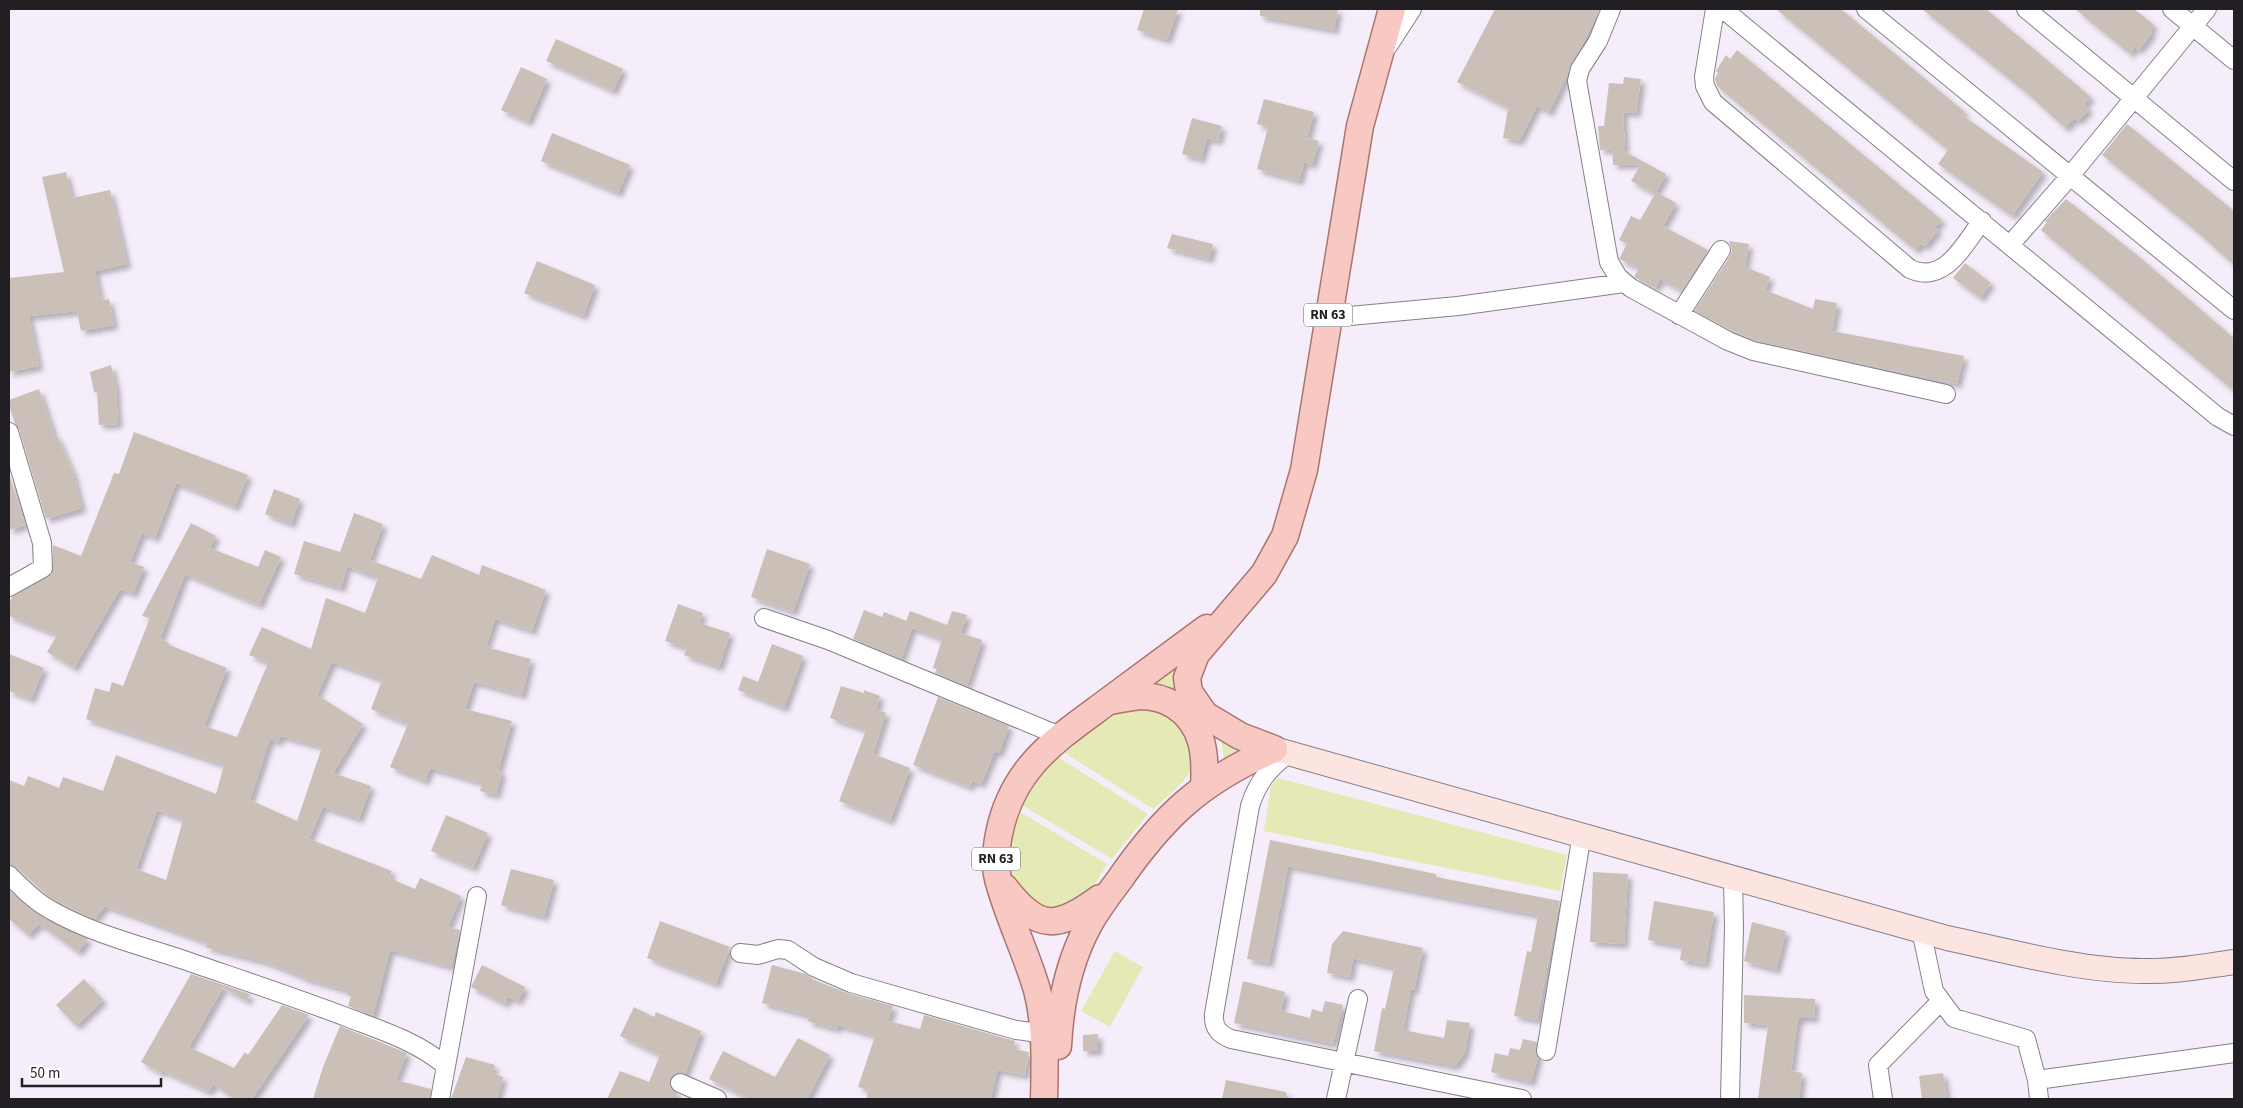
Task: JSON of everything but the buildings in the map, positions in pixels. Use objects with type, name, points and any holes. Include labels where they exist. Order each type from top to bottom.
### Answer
[{"type":"main road","name":"RN 63","points":[[1056,1099],[1051,1034],[1042,1015],[1037,991],[997,878],[995,853],[1010,798],[1023,776],[1037,758],[1060,736],[1236,607],[1264,574],[1285,536],[1304,470],[1355,150],[1374,68],[1392,9]]},
{"type":"main road","points":[[1204,787],[1200,720],[1189,692],[1188,678],[1196,654],[1236,607]]},
{"type":"main road","points":[[1110,700],[1141,696],[1162,700],[1200,720],[1281,751]]},
{"type":"main road","points":[[1051,1034],[1062,1004],[1070,967],[1088,925],[1142,848],[1172,814],[1204,787],[1236,767],[1281,751]]},
{"type":"main road","points":[[997,878],[1021,908],[1030,914],[1048,920],[1070,918],[1078,914],[1114,887]]},
{"type":"main road","name":"RN 63","points":[[1044,1099],[1051,1034]]},
{"type":"street","points":[[1374,68],[1412,9]]},
{"type":"street","points":[[1611,9],[1598,41],[1580,69],[1577,81],[1609,262],[1624,284],[1728,341],[1753,351],[1946,394]]},
{"type":"street","points":[[1715,9],[1704,77],[1705,86],[1713,102],[1910,268],[1926,274],[1942,269],[1982,221]]},
{"type":"street","points":[[1723,9],[2218,417],[2234,426]]},
{"type":"street","points":[[1866,9],[2234,310]]},
{"type":"street","points":[[2026,9],[2234,181]]},
{"type":"street","points":[[2172,9],[2234,60]]},
{"type":"street","points":[[2010,244],[2070,176],[2207,9]]},
{"type":"street","points":[[1679,315],[1721,250]]},
{"type":"street","points":[[1328,318],[1458,306],[1624,284]]},
{"type":"street","points":[[9,432],[42,544],[43,568],[9,587]]},
{"type":"street","points":[[764,618],[828,640],[1014,719],[1060,736]]},
{"type":"street","points":[[1522,1099],[1231,1039],[1223,1036],[1216,1029],[1213,1021],[1250,806],[1259,783],[1281,751],[1582,834],[1733,879],[2011,952],[2110,969],[2163,971],[2234,962]]},
{"type":"street","points":[[1546,1051],[1582,834]]},
{"type":"street","points":[[9,875],[29,895],[49,909],[72,920],[122,939],[305,1001],[406,1040],[429,1052],[446,1066]]},
{"type":"street","points":[[1730,1099],[1734,927],[1733,879]]},
{"type":"street","points":[[440,1099],[477,896]]},
{"type":"street","points":[[1922,930],[1934,991],[1954,1018],[2026,1040],[2037,1080],[2039,1099]]},
{"type":"street","points":[[740,953],[753,956],[778,949],[788,950],[814,967],[851,984],[1016,1030],[1051,1034]]},
{"type":"street","points":[[1336,1099],[1358,999]]},
{"type":"street","points":[[1883,1099],[1878,1066],[1941,1000]]},
{"type":"street","points":[[2037,1080],[2234,1053]]},
{"type":"street","points":[[680,1084],[717,1099]]},
{"type":"green space","points":[[1191,645],[1180,692],[1141,689]]},
{"type":"green space","points":[[1130,704],[1181,716],[1191,751],[1193,762],[1189,774],[1153,809],[1060,750],[1091,726]]},
{"type":"green space","points":[[1221,737],[1246,750],[1224,760]]},
{"type":"green space","points":[[1053,754],[1148,814],[1112,859],[1020,804]]},
{"type":"green space","points":[[1278,778],[1567,855],[1560,891],[1264,831],[1271,786]]},
{"type":"green space","points":[[1017,810],[1107,864],[1093,887],[1083,896],[1059,908],[1043,907],[1027,896],[1015,882],[1012,875],[1010,856]]},
{"type":"green space","points":[[1115,951],[1143,967],[1110,1027],[1081,1011]]}]
